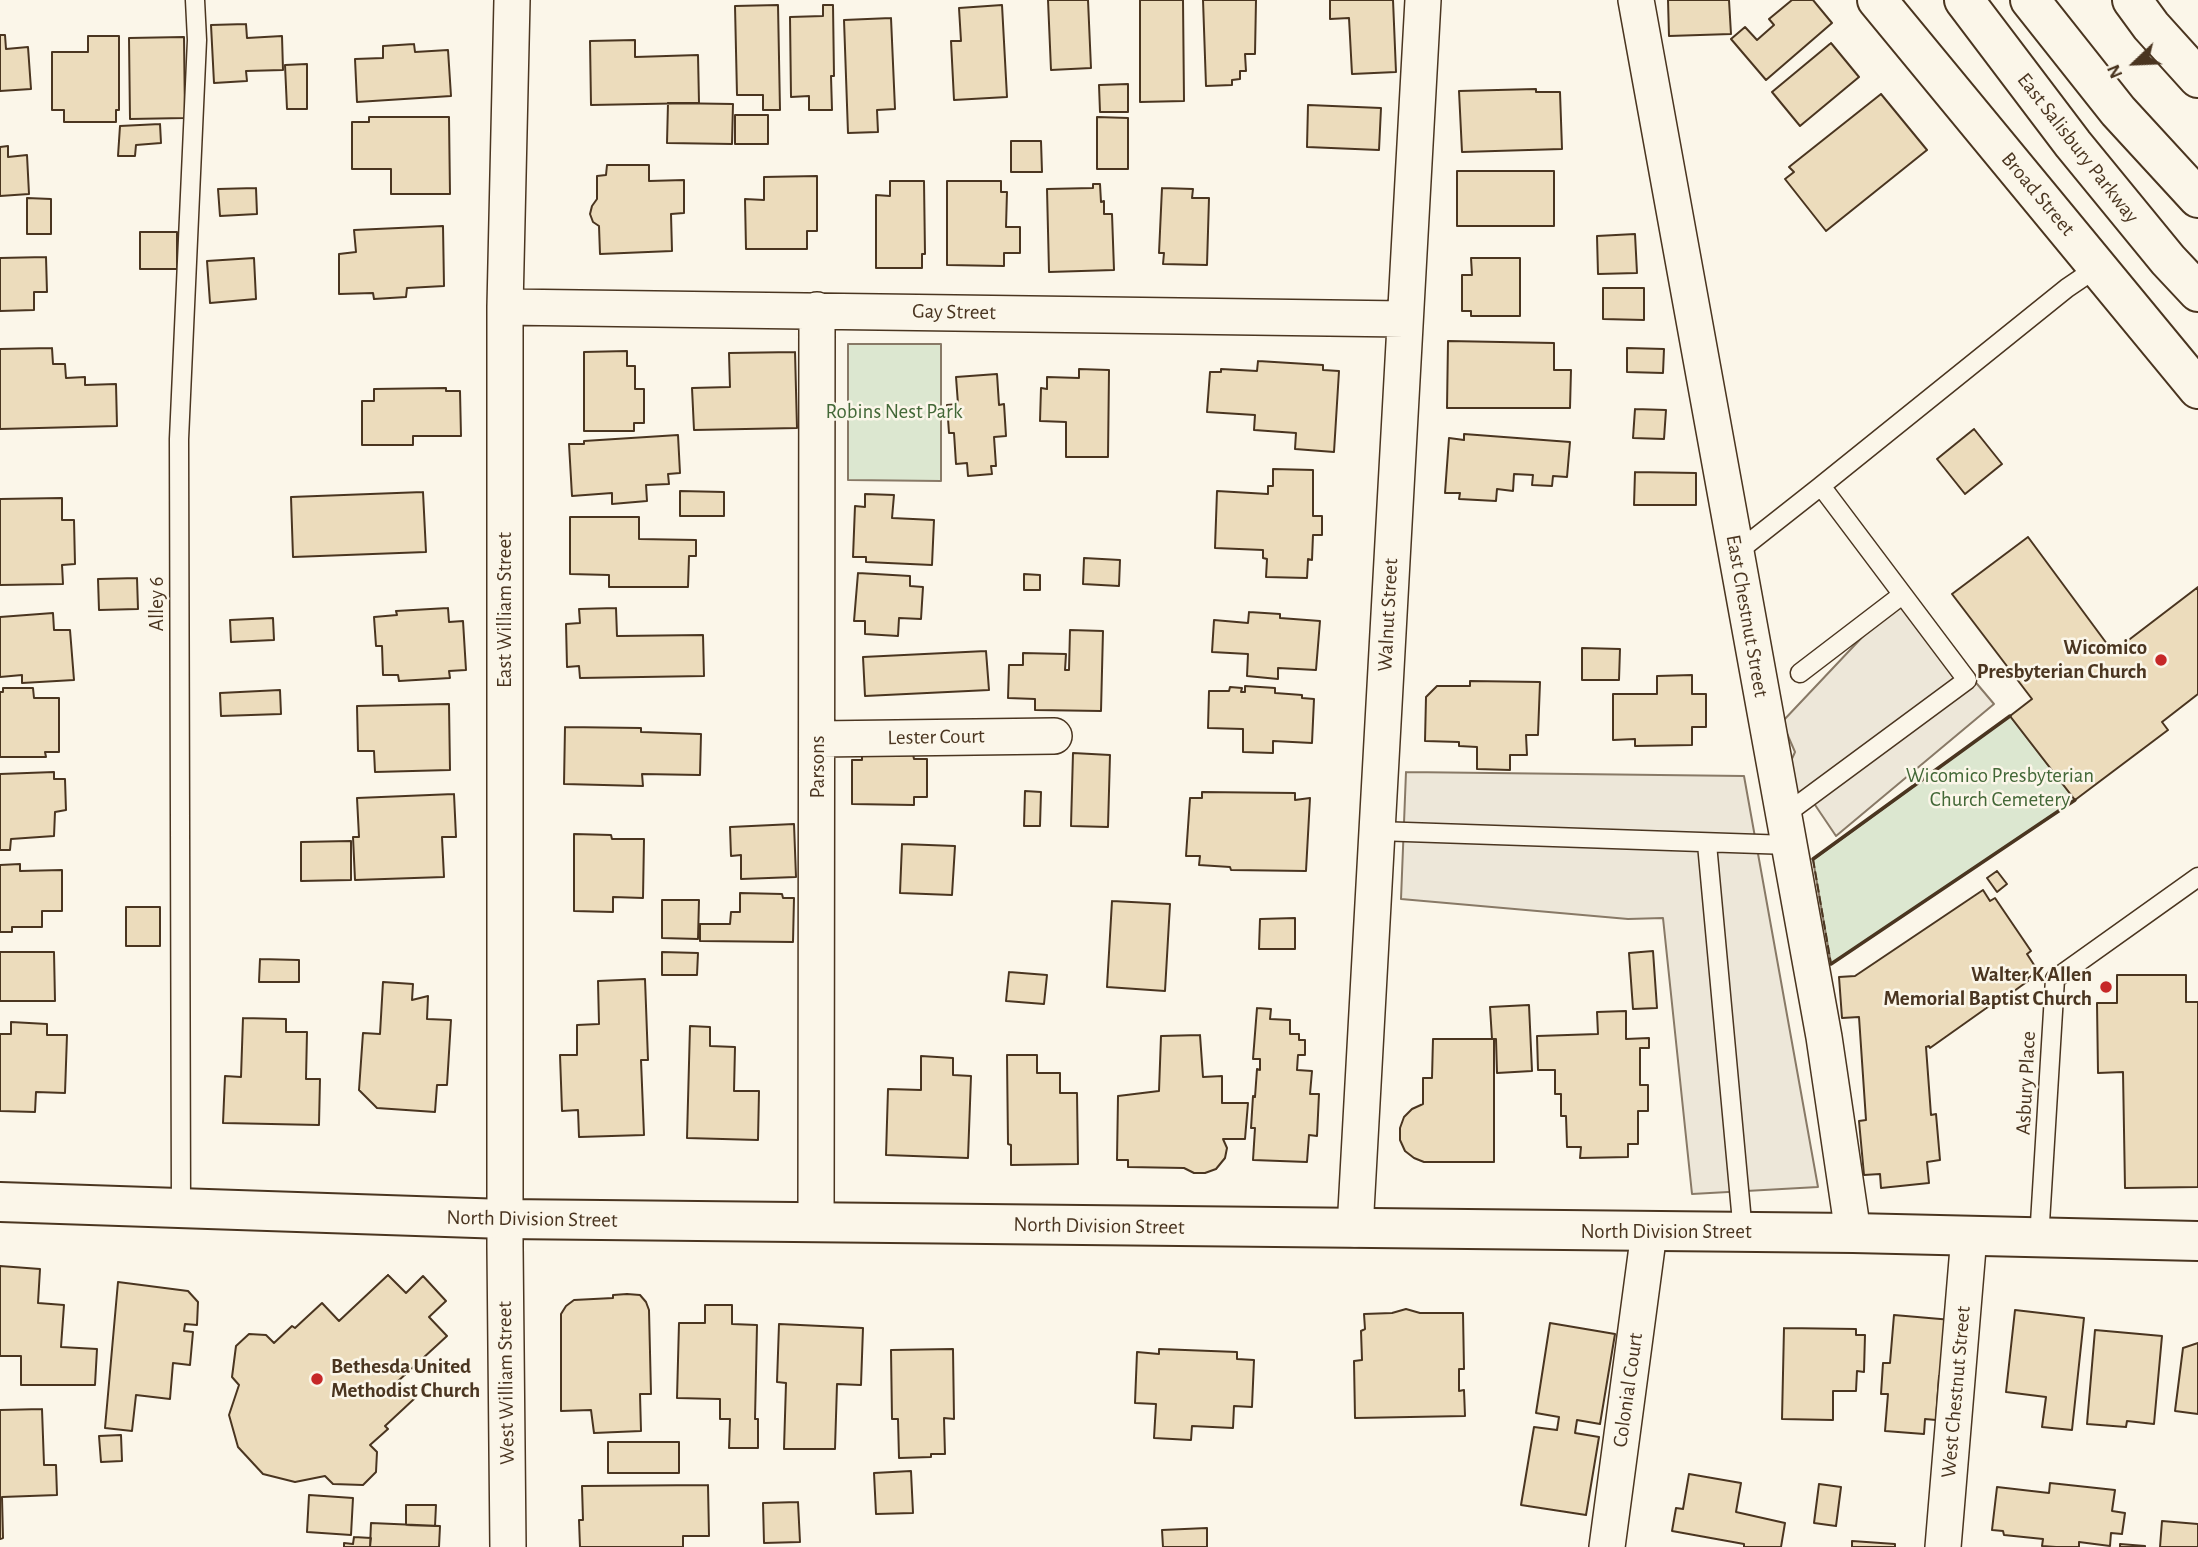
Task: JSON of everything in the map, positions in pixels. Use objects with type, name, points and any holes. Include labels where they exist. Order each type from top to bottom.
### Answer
[{"type":"street","name":"East William Street","points":[[505,1219],[505,307],[512,0]]},
{"type":"street","name":"Walnut Street","points":[[1355,1230],[1423,0]]},
{"type":"street","name":"East Chestnut Street","points":[[1636,0],[1824,1037],[1853,1233]]},
{"type":"street","name":"Broad Street","points":[[1877,0],[2198,389]]},
{"type":"street","name":"East Salisbury Parkway","points":[[1964,0],[2082,155],[2168,260],[2198,292]]},
{"type":"street","points":[[2030,0],[2118,111],[2198,198]]},
{"type":"street","points":[[2132,0],[2151,26],[2198,78]]},
{"type":"street","name":"Gay Street","points":[[505,307],[1404,319]]},
{"type":"street","name":"Parsons","points":[[816,1223],[817,310]]},
{"type":"street","name":"Lester Court","points":[[818,739],[1054,736]]},
{"type":"street","name":"North Division Street","points":[[0,1202],[505,1219],[1355,1230],[1853,1233],[2198,1241]]},
{"type":"street","name":"West William Street","points":[[505,1219],[508,1547]]},
{"type":"street","name":"Colonial Court","points":[[1607,1547],[1649,1233]]},
{"type":"street","name":"West Chestnut Street","points":[[1943,1547],[1969,1236]]},
{"type":"lane","name":"Alley 6","points":[[181,1208],[179,439],[197,40],[195,0]]},
{"type":"lane","points":[[1736,553],[2067,288],[2098,267]]},
{"type":"lane","points":[[1377,831],[1707,844],[1786,831],[1967,680],[1821,486]]},
{"type":"lane","points":[[1800,673],[1902,595]]},
{"type":"lane","points":[[1707,844],[1744,1233]]},
{"type":"lane","name":"Asbury Place","points":[[2039,1239],[2055,979],[2198,877]]},
{"type":"green space","name":"Robins Nest Park","points":[[848,344],[941,344],[941,481],[848,480]]},
{"type":"green space","name":"Wicomico Presbyterian Church Cemetery","points":[[2010,716],[2075,800],[1831,964],[1813,860]]},
{"type":"shaded area","points":[[1902,595],[1994,704],[1836,836],[1807,793],[1794,796],[1786,772],[1795,752],[1782,722]]},
{"type":"shaded area","points":[[1406,772],[1744,776],[1818,1187],[1692,1194],[1663,918],[1628,919],[1401,899]]},
{"type":"building","points":[[1048,0],[1088,0],[1091,68],[1051,70]]},
{"type":"building","points":[[1140,0],[1183,0],[1184,101],[1140,102]]},
{"type":"building","points":[[1203,0],[1256,0],[1255,54],[1245,54],[1246,71],[1240,71],[1240,79],[1232,80],[1232,85],[1206,86]]},
{"type":"building","points":[[1330,0],[1393,0],[1396,72],[1352,74],[1349,18],[1330,19]]},
{"type":"building","points":[[1668,0],[1729,0],[1731,34],[1669,36]]},
{"type":"building","points":[[1792,0],[1813,0],[1832,23],[1766,80],[1731,39],[1745,27],[1757,40],[1774,25],[1769,19]]},
{"type":"building","points":[[778,5],[780,110],[763,110],[763,95],[737,95],[735,6]]},
{"type":"building","points":[[823,5],[833,5],[832,110],[809,110],[809,96],[791,97],[790,17],[823,16]]},
{"type":"building","points":[[1002,5],[1007,97],[954,100],[951,41],[961,41],[959,8]]},
{"type":"building","points":[[891,18],[895,109],[877,110],[878,132],[848,133],[844,20]]},
{"type":"building","points":[[246,24],[247,38],[282,36],[283,70],[246,71],[247,81],[214,83],[211,25]]},
{"type":"building","points":[[0,35],[5,35],[6,49],[28,47],[31,89],[0,91]]},
{"type":"building","points":[[88,36],[119,36],[119,110],[116,110],[116,122],[64,122],[64,110],[52,110],[52,52],[88,52]]},
{"type":"building","points":[[184,37],[185,118],[130,119],[129,38]]},
{"type":"building","points":[[635,40],[635,57],[698,55],[699,103],[591,105],[590,41]]},
{"type":"building","points":[[1831,43],[1859,77],[1800,126],[1772,92]]},
{"type":"building","points":[[414,44],[415,52],[448,50],[451,96],[357,102],[355,59],[383,58],[383,46]]},
{"type":"building","points":[[307,64],[307,109],[287,109],[285,65]]},
{"type":"building","points":[[1128,84],[1128,112],[1100,112],[1099,85]]},
{"type":"building","points":[[1536,89],[1536,92],[1560,92],[1562,149],[1462,152],[1459,91]]},
{"type":"building","points":[[1881,94],[1927,150],[1826,231],[1785,179],[1794,172],[1789,167]]},
{"type":"building","points":[[668,103],[733,104],[732,144],[667,143]]},
{"type":"building","points":[[1308,105],[1381,108],[1379,150],[1307,147]]},
{"type":"building","points":[[735,115],[768,115],[768,144],[735,144]]},
{"type":"building","points":[[369,117],[449,117],[450,194],[391,194],[391,169],[352,169],[352,122],[369,122]]},
{"type":"building","points":[[1097,117],[1128,118],[1128,169],[1097,169]]},
{"type":"building","points":[[160,124],[161,143],[136,145],[135,156],[118,156],[120,126]]},
{"type":"building","points":[[1011,141],[1041,141],[1042,172],[1011,172]]},
{"type":"building","points":[[8,146],[8,157],[27,155],[29,194],[0,196],[0,147]]},
{"type":"building","points":[[607,165],[649,165],[649,181],[684,180],[684,213],[671,214],[672,251],[600,254],[599,226],[593,222],[590,214],[597,199],[597,176],[606,175]]},
{"type":"building","points":[[1457,171],[1554,171],[1554,226],[1457,226]]},
{"type":"building","points":[[817,176],[817,231],[807,231],[807,249],[746,249],[745,199],[764,200],[764,177]]},
{"type":"building","points":[[890,181],[924,181],[925,254],[922,254],[922,268],[876,268],[876,195],[890,196]]},
{"type":"building","points":[[947,181],[1001,181],[1001,192],[1007,192],[1006,227],[1020,227],[1020,253],[1004,253],[1004,266],[947,265]]},
{"type":"building","points":[[1093,184],[1100,184],[1104,214],[1112,214],[1114,270],[1049,272],[1047,189],[1093,188]]},
{"type":"building","points":[[256,188],[257,214],[220,216],[218,189]]},
{"type":"building","points":[[1162,188],[1193,189],[1192,198],[1209,198],[1207,265],[1163,264],[1164,253],[1159,253]]},
{"type":"building","points":[[27,198],[51,199],[51,234],[27,234]]},
{"type":"building","points":[[443,226],[444,286],[407,288],[406,297],[374,299],[373,293],[339,294],[339,254],[356,252],[354,230]]},
{"type":"building","points":[[140,232],[177,232],[177,269],[140,269]]},
{"type":"building","points":[[1635,234],[1637,273],[1598,274],[1597,236]]},
{"type":"building","points":[[46,257],[47,292],[34,292],[34,310],[0,311],[0,258]]},
{"type":"building","points":[[254,258],[256,299],[210,303],[207,261]]},
{"type":"building","points":[[1471,258],[1520,258],[1520,316],[1471,316],[1471,311],[1462,311],[1462,275],[1472,275]]},
{"type":"building","points":[[1603,288],[1644,288],[1644,320],[1603,319]]},
{"type":"building","points":[[1448,341],[1554,343],[1554,370],[1571,370],[1570,408],[1447,408]]},
{"type":"building","points":[[52,348],[53,364],[65,364],[66,378],[85,377],[85,385],[116,384],[117,426],[0,429],[0,349]]},
{"type":"building","points":[[1627,348],[1664,349],[1663,373],[1627,372]]},
{"type":"building","points":[[627,351],[627,366],[635,366],[635,389],[644,389],[644,423],[634,423],[634,431],[584,431],[584,352]]},
{"type":"building","points":[[795,352],[797,428],[694,430],[692,388],[730,387],[729,353]]},
{"type":"building","points":[[1258,361],[1323,365],[1323,370],[1339,371],[1334,452],[1295,449],[1296,433],[1254,430],[1255,415],[1207,412],[1210,372],[1221,372],[1221,369],[1257,371]]},
{"type":"building","points":[[1079,369],[1109,370],[1108,457],[1066,457],[1066,422],[1040,421],[1041,388],[1047,389],[1047,377],[1079,378]]},
{"type":"building","points":[[997,374],[999,405],[1004,404],[1006,436],[994,437],[996,466],[991,466],[992,474],[968,476],[967,463],[956,464],[954,433],[949,433],[947,405],[958,404],[956,377]]},
{"type":"building","points":[[446,388],[446,391],[460,391],[461,436],[413,436],[413,445],[362,445],[362,401],[374,401],[374,389]]},
{"type":"building","points":[[1635,409],[1666,410],[1664,439],[1633,438]]},
{"type":"building","points":[[1974,429],[2002,464],[1965,494],[1937,459]]},
{"type":"building","points":[[1464,434],[1570,442],[1567,477],[1553,476],[1552,486],[1532,485],[1533,475],[1514,474],[1513,491],[1497,489],[1496,501],[1459,499],[1460,493],[1445,493],[1449,438],[1464,440]]},
{"type":"building","points":[[678,435],[680,473],[668,474],[669,484],[646,485],[647,501],[612,504],[612,493],[572,496],[569,444]]},
{"type":"building","points":[[1273,469],[1313,470],[1313,516],[1322,516],[1322,535],[1313,535],[1312,560],[1308,559],[1307,578],[1266,577],[1267,559],[1263,558],[1263,550],[1215,548],[1217,491],[1268,494],[1268,486],[1273,486]]},
{"type":"building","points":[[1635,472],[1696,473],[1696,505],[1634,505]]},
{"type":"building","points":[[680,491],[724,492],[724,516],[680,516]]},
{"type":"building","points":[[423,492],[426,552],[293,557],[291,497]]},
{"type":"building","points":[[865,494],[894,495],[892,518],[934,520],[932,565],[866,562],[866,557],[853,557],[855,506],[865,507]]},
{"type":"building","points":[[62,498],[62,520],[74,520],[75,564],[62,565],[63,584],[0,585],[0,499]]},
{"type":"building","points":[[570,517],[639,517],[639,539],[696,540],[696,556],[689,556],[688,587],[609,587],[609,575],[570,574]]},
{"type":"building","points":[[2028,537],[2113,652],[2198,587],[2198,694],[2162,722],[2168,730],[2075,800],[2010,716],[2032,699],[1952,594]]},
{"type":"building","points":[[1084,558],[1120,560],[1119,586],[1083,584]]},
{"type":"building","points":[[858,573],[910,576],[910,586],[923,587],[921,619],[899,618],[898,636],[865,634],[865,621],[854,621]]},
{"type":"building","points":[[1024,574],[1040,575],[1040,590],[1024,590]]},
{"type":"building","points":[[137,578],[138,609],[99,610],[98,579]]},
{"type":"building","points":[[448,608],[449,622],[463,621],[466,670],[449,671],[450,678],[399,681],[398,675],[383,675],[382,646],[376,646],[374,617],[397,615],[396,611]]},
{"type":"building","points":[[616,608],[617,636],[703,635],[704,676],[580,678],[579,666],[567,667],[566,624],[580,623],[579,609]]},
{"type":"building","points":[[1249,612],[1320,621],[1316,670],[1278,668],[1278,679],[1247,676],[1248,654],[1212,652],[1214,620],[1248,623]]},
{"type":"building","points":[[53,613],[54,630],[70,630],[74,680],[22,683],[22,675],[0,677],[0,617]]},
{"type":"building","points":[[273,618],[274,640],[231,642],[230,620]]},
{"type":"building","points":[[1070,630],[1103,631],[1101,711],[1035,710],[1035,699],[1008,698],[1009,665],[1023,665],[1023,653],[1066,654],[1065,670],[1069,670]]},
{"type":"building","points":[[1582,648],[1620,649],[1619,680],[1582,680]]},
{"type":"building","points":[[986,651],[989,690],[865,696],[863,657]]},
{"type":"building","points":[[1692,675],[1692,694],[1706,694],[1706,727],[1692,727],[1692,745],[1635,746],[1635,739],[1613,740],[1613,694],[1657,694],[1657,676]]},
{"type":"building","points":[[1470,681],[1540,682],[1538,735],[1526,735],[1527,755],[1510,755],[1510,770],[1477,769],[1477,747],[1459,746],[1459,742],[1425,741],[1426,697],[1437,686],[1470,686]]},
{"type":"building","points":[[1245,686],[1275,688],[1275,693],[1302,695],[1302,698],[1314,699],[1312,743],[1273,741],[1273,753],[1243,752],[1243,729],[1208,728],[1209,691],[1229,691],[1230,687],[1242,688],[1241,692],[1245,692]]},
{"type":"building","points":[[3,688],[33,688],[34,698],[59,698],[59,752],[45,752],[46,757],[0,757],[0,692],[3,692]]},
{"type":"building","points":[[280,690],[281,714],[221,716],[220,693]]},
{"type":"building","points":[[449,704],[450,770],[375,772],[374,751],[358,751],[357,706]]},
{"type":"building","points":[[565,727],[641,728],[641,732],[701,734],[700,775],[642,774],[643,786],[564,784]]},
{"type":"building","points":[[1073,753],[1110,755],[1108,827],[1071,826]]},
{"type":"building","points":[[913,754],[914,759],[927,759],[927,797],[914,797],[914,805],[852,804],[852,760],[862,760],[862,755]]},
{"type":"building","points":[[54,772],[54,779],[65,779],[66,810],[55,812],[54,836],[11,839],[10,850],[0,850],[0,774]]},
{"type":"building","points":[[1025,791],[1041,792],[1040,826],[1024,826]]},
{"type":"building","points":[[1202,792],[1295,793],[1295,800],[1310,798],[1306,871],[1231,870],[1230,867],[1199,865],[1200,856],[1186,856],[1190,798],[1202,798]]},
{"type":"building","points":[[454,794],[456,837],[442,837],[444,877],[355,880],[353,837],[359,837],[357,798]]},
{"type":"building","points":[[794,824],[796,877],[741,879],[741,855],[731,856],[730,827]]},
{"type":"building","points":[[574,834],[611,835],[612,839],[644,839],[643,898],[613,897],[613,912],[574,911]]},
{"type":"building","points":[[351,841],[351,880],[301,881],[301,842]]},
{"type":"building","points":[[902,844],[955,846],[952,895],[900,893]]},
{"type":"building","points":[[20,864],[20,871],[62,870],[62,911],[42,911],[42,927],[12,927],[12,932],[0,932],[0,865]]},
{"type":"building","points":[[1997,871],[2007,884],[1997,892],[1987,878]]},
{"type":"building","points":[[1983,890],[1990,901],[1995,898],[2031,951],[2027,954],[2038,971],[2003,999],[2002,997],[1930,1048],[1926,1047],[1931,1115],[1936,1114],[1940,1160],[1927,1162],[1929,1183],[1881,1188],[1880,1174],[1864,1175],[1859,1121],[1866,1120],[1859,1017],[1842,1018],[1839,977],[1855,976]]},
{"type":"building","points":[[740,893],[782,894],[783,898],[794,898],[793,942],[700,941],[700,924],[730,924],[731,912],[740,912]]},
{"type":"building","points":[[662,900],[699,900],[698,939],[662,938]]},
{"type":"building","points":[[1112,901],[1170,904],[1165,991],[1107,987]]},
{"type":"building","points":[[126,907],[160,907],[160,946],[126,946]]},
{"type":"building","points":[[1295,918],[1295,949],[1259,949],[1260,919]]},
{"type":"building","points":[[1653,951],[1657,1008],[1633,1009],[1629,953]]},
{"type":"building","points":[[0,952],[54,952],[55,1001],[0,1001]]},
{"type":"building","points":[[662,952],[698,953],[697,975],[662,975]]},
{"type":"building","points":[[260,959],[299,960],[299,982],[259,982]]},
{"type":"building","points":[[1009,972],[1047,975],[1044,1004],[1006,1001]]},
{"type":"building","points":[[2117,975],[2186,975],[2186,1002],[2198,1002],[2198,1187],[2125,1188],[2123,1072],[2098,1073],[2097,1003],[2117,1003]]},
{"type":"building","points":[[645,979],[648,1060],[641,1060],[644,1135],[579,1137],[578,1110],[562,1111],[560,1055],[577,1055],[577,1025],[599,1024],[598,981]]},
{"type":"building","points":[[383,982],[413,984],[412,1000],[428,996],[427,1019],[451,1020],[447,1085],[437,1085],[435,1112],[377,1108],[359,1090],[363,1033],[380,1034]]},
{"type":"building","points":[[1529,1005],[1532,1071],[1497,1073],[1496,1039],[1492,1039],[1490,1007]]},
{"type":"building","points":[[1257,1008],[1271,1009],[1270,1019],[1290,1020],[1290,1034],[1299,1034],[1299,1040],[1305,1040],[1305,1055],[1298,1055],[1297,1070],[1312,1071],[1310,1094],[1319,1094],[1317,1136],[1309,1135],[1307,1162],[1253,1160],[1253,1096],[1255,1097],[1257,1069],[1260,1070],[1260,1059],[1253,1059]]},
{"type":"building","points":[[1626,1011],[1626,1039],[1649,1038],[1649,1048],[1640,1048],[1640,1085],[1648,1085],[1648,1111],[1638,1111],[1638,1144],[1628,1144],[1628,1157],[1580,1158],[1581,1147],[1567,1147],[1566,1116],[1561,1116],[1561,1094],[1555,1094],[1555,1070],[1538,1070],[1537,1036],[1598,1034],[1597,1012]]},
{"type":"building","points":[[243,1018],[286,1019],[286,1032],[307,1032],[306,1079],[320,1079],[319,1125],[223,1123],[225,1076],[241,1077]]},
{"type":"building","points":[[11,1022],[47,1024],[47,1035],[67,1035],[65,1093],[36,1092],[35,1112],[0,1111],[0,1034],[11,1034]]},
{"type":"building","points":[[690,1026],[710,1027],[710,1046],[735,1047],[734,1091],[759,1091],[758,1140],[687,1138]]},
{"type":"building","points":[[1200,1035],[1203,1077],[1222,1076],[1222,1103],[1248,1103],[1245,1139],[1223,1139],[1227,1148],[1225,1158],[1216,1169],[1205,1173],[1194,1173],[1184,1168],[1128,1167],[1128,1160],[1117,1160],[1118,1096],[1159,1091],[1161,1036]]},
{"type":"building","points":[[1433,1039],[1494,1039],[1494,1162],[1424,1162],[1405,1151],[1400,1140],[1400,1128],[1404,1117],[1423,1104],[1423,1078],[1432,1078]]},
{"type":"building","points":[[1007,1055],[1037,1055],[1037,1073],[1060,1073],[1060,1093],[1077,1093],[1078,1164],[1011,1165],[1011,1145],[1008,1144]]},
{"type":"building","points":[[921,1056],[953,1058],[953,1075],[971,1076],[968,1158],[886,1155],[888,1089],[921,1090]]},
{"type":"building","points":[[0,1266],[40,1269],[38,1303],[64,1305],[61,1347],[97,1349],[95,1385],[21,1385],[21,1356],[0,1356]]},
{"type":"building","name":"Bethesda United Methodist Church","points":[[388,1275],[406,1293],[423,1276],[446,1301],[429,1317],[447,1336],[397,1382],[414,1399],[385,1426],[388,1429],[370,1445],[377,1452],[376,1472],[363,1485],[333,1484],[325,1476],[295,1482],[263,1474],[238,1447],[229,1415],[239,1385],[232,1377],[236,1346],[249,1334],[266,1335],[274,1343],[322,1303],[339,1321]]},
{"type":"building","points":[[118,1282],[188,1291],[198,1302],[197,1325],[185,1324],[184,1331],[193,1332],[190,1365],[173,1363],[170,1399],[136,1395],[132,1431],[105,1428]]},
{"type":"building","points":[[613,1295],[640,1295],[649,1310],[651,1394],[640,1394],[641,1431],[594,1433],[591,1410],[561,1411],[561,1314],[574,1300],[613,1298]]},
{"type":"building","points":[[705,1305],[732,1305],[732,1324],[757,1325],[755,1419],[758,1419],[758,1448],[729,1448],[730,1419],[720,1419],[720,1399],[677,1398],[679,1323],[705,1323]]},
{"type":"building","points":[[1406,1309],[1420,1313],[1463,1313],[1464,1369],[1459,1369],[1459,1391],[1464,1390],[1465,1416],[1355,1418],[1354,1361],[1362,1360],[1361,1331],[1365,1329],[1364,1314],[1392,1313]]},
{"type":"building","points":[[2015,1310],[2084,1318],[2072,1430],[2042,1427],[2046,1397],[2006,1392]]},
{"type":"building","points":[[1894,1315],[1952,1320],[1948,1377],[1939,1376],[1936,1420],[1925,1419],[1924,1434],[1885,1431],[1888,1394],[1881,1394],[1883,1363],[1890,1363]]},
{"type":"building","points":[[1550,1323],[1615,1334],[1600,1424],[1577,1420],[1575,1433],[1599,1437],[1586,1515],[1521,1505],[1534,1427],[1557,1430],[1559,1417],[1536,1413]]},
{"type":"building","points":[[779,1324],[863,1328],[861,1385],[837,1384],[835,1449],[784,1449],[786,1383],[777,1382]]},
{"type":"building","points":[[1784,1328],[1856,1329],[1856,1335],[1865,1335],[1864,1372],[1857,1371],[1856,1391],[1833,1391],[1833,1420],[1782,1419]]},
{"type":"building","points":[[2095,1330],[2162,1336],[2154,1424],[2127,1421],[2126,1427],[2087,1424]]},
{"type":"building","points":[[2198,1343],[2198,1414],[2175,1411],[2183,1348]]},
{"type":"building","points":[[953,1349],[954,1419],[944,1418],[945,1454],[899,1458],[898,1419],[892,1419],[891,1350]]},
{"type":"building","points":[[1159,1349],[1237,1352],[1237,1359],[1254,1360],[1252,1407],[1234,1406],[1233,1428],[1192,1426],[1191,1440],[1154,1438],[1156,1404],[1135,1403],[1137,1352],[1159,1354]]},
{"type":"building","points":[[42,1409],[44,1465],[56,1465],[57,1495],[2,1497],[3,1538],[0,1539],[0,1410]]},
{"type":"building","points":[[121,1435],[122,1461],[101,1462],[99,1436]]},
{"type":"building","points":[[608,1442],[679,1442],[679,1473],[608,1473]]},
{"type":"building","points":[[911,1471],[913,1513],[876,1514],[874,1473]]},
{"type":"building","points":[[1689,1474],[1741,1483],[1736,1512],[1785,1523],[1781,1547],[1744,1547],[1744,1544],[1672,1531],[1676,1508],[1683,1509]]},
{"type":"building","points":[[2050,1483],[2115,1490],[2112,1511],[2125,1513],[2122,1534],[2111,1533],[2110,1546],[2079,1542],[2079,1547],[2056,1547],[2042,1546],[2043,1539],[2004,1535],[2003,1531],[1992,1530],[1997,1487],[2049,1493]]},
{"type":"building","points":[[1819,1484],[1841,1487],[1836,1526],[1814,1523]]},
{"type":"building","points":[[708,1485],[709,1536],[683,1536],[683,1547],[580,1547],[579,1520],[583,1520],[582,1486]]},
{"type":"building","points":[[309,1495],[353,1498],[351,1535],[307,1532]]},
{"type":"building","points":[[798,1502],[800,1542],[764,1543],[763,1503]]},
{"type":"building","points":[[406,1505],[436,1505],[435,1526],[406,1525]]},
{"type":"building","points":[[2162,1521],[2198,1524],[2198,1547],[2160,1547]]},
{"type":"building","points":[[371,1523],[440,1526],[439,1547],[370,1547]]},
{"type":"building","points":[[1207,1528],[1207,1547],[1163,1547],[1162,1530]]},
{"type":"building","points":[[354,1537],[371,1538],[370,1547],[344,1547],[344,1543],[353,1544]]},
{"type":"building","points":[[1852,1541],[1895,1544],[1895,1547],[1852,1547]]},
{"type":"building","points":[[2120,1544],[2145,1546],[2145,1547],[2120,1547]]},
{"type":"fence","points":[[1813,859],[1831,964]]},
{"type":"wall","points":[[1813,859],[2010,716]]},
{"type":"wall","points":[[1831,964],[2075,800]]},
{"type":"place","name":"Wicomico Presbyterian Church","points":[[2161,660]]},
{"type":"place","name":"Walter K Allen Memorial Baptist Church","points":[[2106,987]]},
{"type":"place","name":"Bethesda United Methodist Church","points":[[317,1379]]}]
